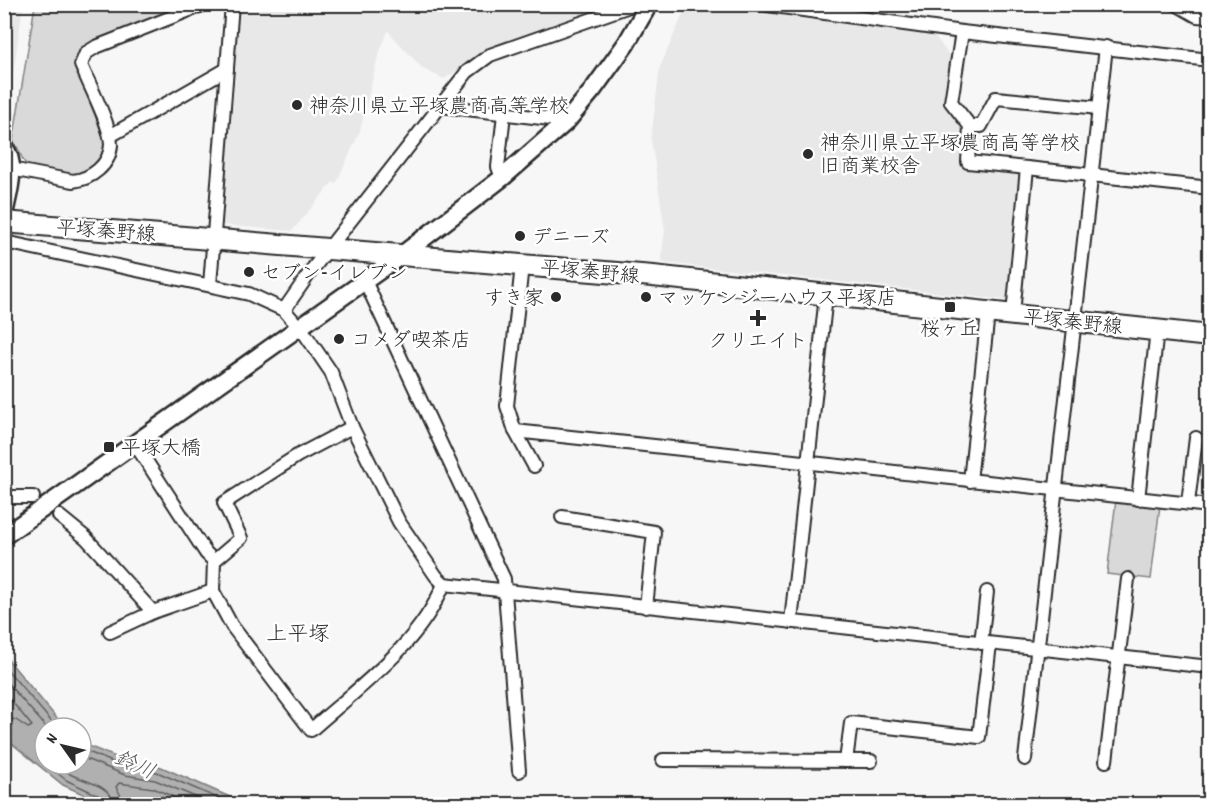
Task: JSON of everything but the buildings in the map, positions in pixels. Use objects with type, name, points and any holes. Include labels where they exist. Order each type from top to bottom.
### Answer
[{"type":"main road","name":"平塚秦野線","points":[[4,222],[653,276],[1209,336]]},
{"type":"street","points":[[11,169],[64,181],[82,180],[90,176],[104,163],[111,145],[110,136],[81,65],[86,53],[205,4]]},
{"type":"street","points":[[210,285],[231,4]]},
{"type":"street","points":[[284,310],[467,72],[490,55],[635,4]]},
{"type":"street","points":[[4,536],[403,254],[502,178],[567,121],[626,44],[649,4]]},
{"type":"street","points":[[760,4],[962,32],[1209,60]]},
{"type":"street","points":[[1176,4],[1203,16],[1207,4]]},
{"type":"street","points":[[962,32],[951,102],[970,126],[968,162],[1209,188]]},
{"type":"street","points":[[1025,759],[1106,47]]},
{"type":"street","points":[[110,136],[227,69]]},
{"type":"street","points":[[970,126],[981,126],[996,98],[1099,108]]},
{"type":"street","points":[[441,106],[567,121]]},
{"type":"street","points":[[502,178],[498,167],[504,114]]},
{"type":"street","points":[[4,147],[9,153],[11,169],[4,214]]},
{"type":"street","points":[[1013,314],[1027,168]]},
{"type":"street","points":[[5,242],[249,294],[284,310],[301,327],[331,372],[352,427],[399,522],[444,584],[1209,667]]},
{"type":"street","points":[[522,265],[507,406],[515,431],[534,466]]},
{"type":"street","points":[[365,281],[504,579],[519,771]]},
{"type":"street","points":[[791,622],[826,295]]},
{"type":"street","points":[[970,481],[988,313]]},
{"type":"street","points":[[1138,498],[1157,330]]},
{"type":"street","points":[[214,561],[241,538],[224,503],[297,456],[352,427]]},
{"type":"street","points":[[515,431],[1209,506]]},
{"type":"street","points":[[1188,503],[1196,438]]},
{"type":"street","points":[[137,442],[139,450],[198,541],[214,561],[213,591],[232,626],[311,730],[386,664],[425,620],[444,584]]},
{"type":"street","points":[[4,497],[33,497]]},
{"type":"street","points":[[59,516],[86,538],[153,612]]},
{"type":"street","points":[[562,516],[654,532],[646,607]]},
{"type":"street","points":[[1106,761],[1128,579]]},
{"type":"street","points":[[110,632],[153,612],[213,591]]},
{"type":"street","points":[[846,761],[851,723],[979,737],[986,643],[987,592]]},
{"type":"street","points":[[663,760],[871,761]]},
{"type":"shaded area","name":"神奈川県立平塚農商高等学校","points":[[243,4],[622,5],[491,50],[444,79],[423,69],[388,31],[378,56],[360,131],[336,184],[333,182],[292,231],[221,225],[235,8]]},
{"type":"shaded area","points":[[4,5],[23,5],[5,131],[4,130]]},
{"type":"shaded area","points":[[35,5],[186,5],[95,40],[81,50],[75,66],[104,135],[104,142],[101,155],[94,167],[89,172],[76,177],[62,176],[29,167],[13,141]]},
{"type":"shaded area","name":"神奈川県立平塚農商高等学校 旧商業校舎","points":[[705,5],[935,36],[952,59],[945,104],[965,131],[961,168],[1018,175],[1020,178],[1006,300],[664,263],[661,260],[665,230],[651,139],[660,67],[686,7],[700,9]]},
{"type":"shaded area","points":[[1116,500],[1160,505],[1151,579],[1107,574]]},
{"type":"water","points":[[5,656],[55,716],[33,716],[33,761],[5,738]]},
{"type":"water","name":"鈴川","points":[[93,748],[128,762],[159,766],[246,804],[105,804],[63,785],[52,776],[93,776]]},
{"type":"place","name":"神奈川県立平塚農商高等学校","points":[[297,105]]},
{"type":"place","name":"神奈川県立平塚農商高等学校 旧商業校舎","points":[[808,154]]},
{"type":"place","name":"デニーズ","points":[[520,236]]},
{"type":"place","name":"セブン-イレブン","points":[[249,272]]},
{"type":"place","name":"すき家","points":[[556,297]]},
{"type":"place","name":"マッケンジーハウス平塚店","points":[[646,297]]},
{"type":"place","name":"桜ヶ丘","points":[[950,307]]},
{"type":"place","name":"クリエイト","points":[[758,318]]},
{"type":"place","name":"コメダ喫茶店","points":[[339,339]]},
{"type":"place","name":"平塚大橋","points":[[109,447]]},
{"type":"district","name":"上平塚","points":[[298,633]]}]
